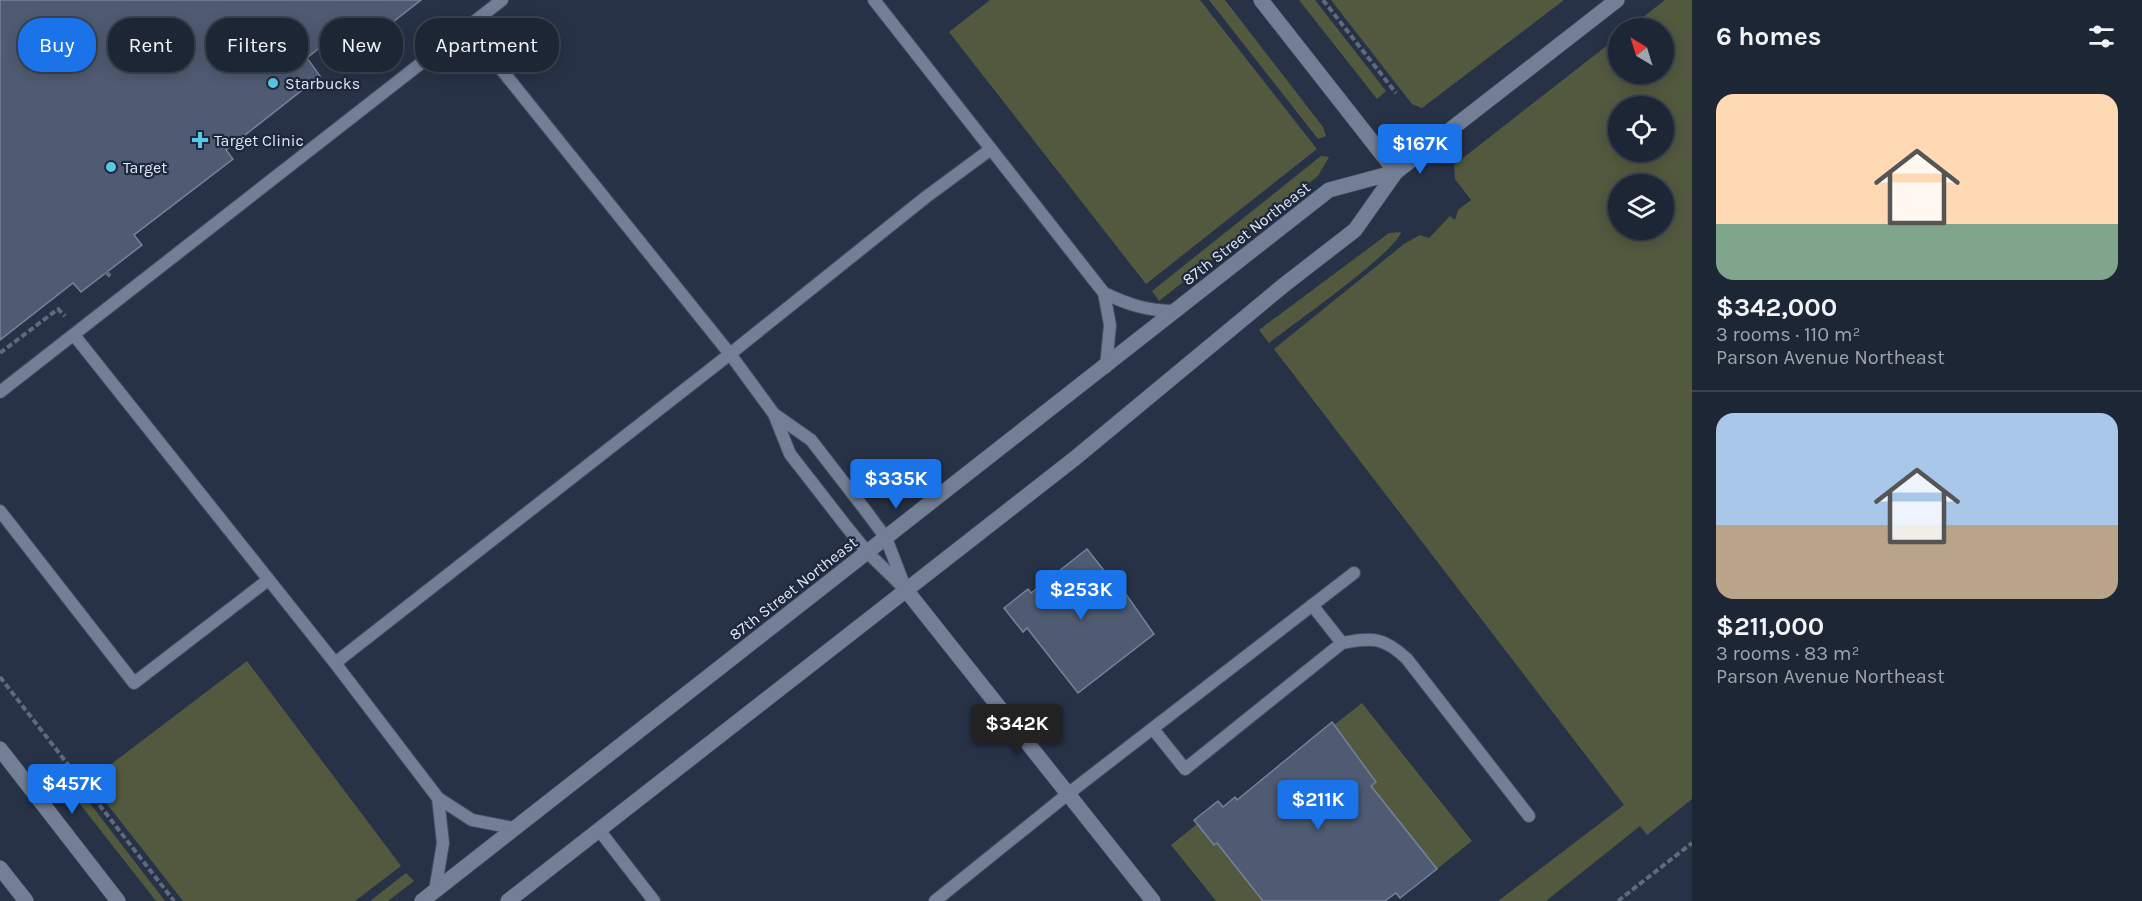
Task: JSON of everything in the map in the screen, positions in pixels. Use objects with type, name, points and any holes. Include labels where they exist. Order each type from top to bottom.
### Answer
[{"type":"street","points":[[1261,0],[1396,172]]},
{"type":"street","points":[[508,901],[1074,459],[1284,285],[1355,230],[1396,172],[1617,0]]},
{"type":"street","name":"87th Street Northeast","points":[[422,901],[1329,190],[1396,172]]},
{"type":"street","points":[[906,590],[1153,901]]},
{"type":"street","points":[[0,748],[118,901]]},
{"type":"street","points":[[0,867],[26,901]]},
{"type":"lane","points":[[480,18],[502,0]]},
{"type":"lane","points":[[874,0],[1104,293],[1132,306],[1151,310],[1176,311]]},
{"type":"lane","points":[[0,392],[415,69]]},
{"type":"lane","points":[[503,72],[730,354],[774,414],[790,454],[868,553],[906,590]]},
{"type":"lane","points":[[335,663],[730,354],[926,197],[991,149]]},
{"type":"lane","points":[[1104,293],[1110,325],[1106,367]]},
{"type":"lane","points":[[74,335],[335,663],[438,798],[472,820],[513,828]]},
{"type":"lane","points":[[774,414],[812,440],[886,538],[906,590]]},
{"type":"lane","points":[[0,511],[134,684],[268,580]]},
{"type":"lane","points":[[935,901],[1069,793],[1354,573]]},
{"type":"lane","points":[[1312,605],[1342,643]]},
{"type":"lane","points":[[1153,729],[1185,768],[1342,643],[1370,638],[1394,646],[1407,659],[1529,816]]},
{"type":"lane","points":[[435,891],[443,843],[438,798]]},
{"type":"lane","points":[[599,831],[654,901]]},
{"type":"path","points":[[1323,0],[1396,93]]},
{"type":"path","points":[[106,272],[112,278]]},
{"type":"path","points":[[0,677],[174,901]]},
{"type":"path","points":[[1618,901],[1692,843]]},
{"type":"green space","points":[[990,0],[1200,0],[1317,149],[1146,284],[949,32]]},
{"type":"green space","points":[[1209,0],[1225,0],[1323,127],[1326,136],[1318,139]]},
{"type":"green space","points":[[1299,0],[1315,0],[1386,91],[1377,99]]},
{"type":"green space","points":[[1331,0],[1564,0],[1422,108],[1412,104]]},
{"type":"green space","points":[[1665,0],[1692,0],[1692,799],[1647,835],[1640,826],[1546,901],[1498,901],[1624,805],[1274,349],[1404,244],[1420,235],[1429,238],[1450,216],[1455,220],[1458,210],[1471,200],[1455,179],[1454,165],[1608,45],[1608,84],[1674,84],[1674,18],[1642,18]]},
{"type":"green space","points":[[1321,156],[1329,157],[1318,176],[1159,301],[1152,291]]},
{"type":"green space","points":[[1401,232],[1395,242],[1363,271],[1269,343],[1259,330],[1389,233]]},
{"type":"green space","points":[[247,661],[401,866],[355,901],[183,901],[89,781]]},
{"type":"green space","points":[[1362,703],[1472,841],[1437,869],[1371,786],[1375,782],[1334,725]]},
{"type":"green space","points":[[79,789],[165,901],[156,901],[72,794]]},
{"type":"green space","points":[[1197,824],[1214,845],[1217,843],[1263,901],[1216,901],[1171,845]]},
{"type":"green space","points":[[406,873],[414,881],[388,901],[370,901]]},
{"type":"building","name":"Target","points":[[0,0],[421,0],[398,18],[320,18],[320,47],[308,57],[308,18],[206,18],[206,72],[308,72],[308,59],[320,76],[226,150],[233,159],[134,235],[142,245],[81,292],[73,283],[0,340]]},
{"type":"building","points":[[1087,549],[1113,582],[1116,580],[1154,634],[1078,693],[1027,628],[1023,632],[1004,608],[1028,589],[1031,593]]},
{"type":"building","points":[[1332,722],[1376,782],[1371,786],[1437,869],[1400,898],[1396,893],[1385,901],[1263,901],[1217,843],[1214,845],[1194,820],[1218,801],[1223,807],[1235,797],[1237,800]]},
{"type":"place","name":"Starbucks","points":[[273,83]]},
{"type":"place","name":"Target Clinic","points":[[200,140]]},
{"type":"place","name":"Target","points":[[111,167]]}]
